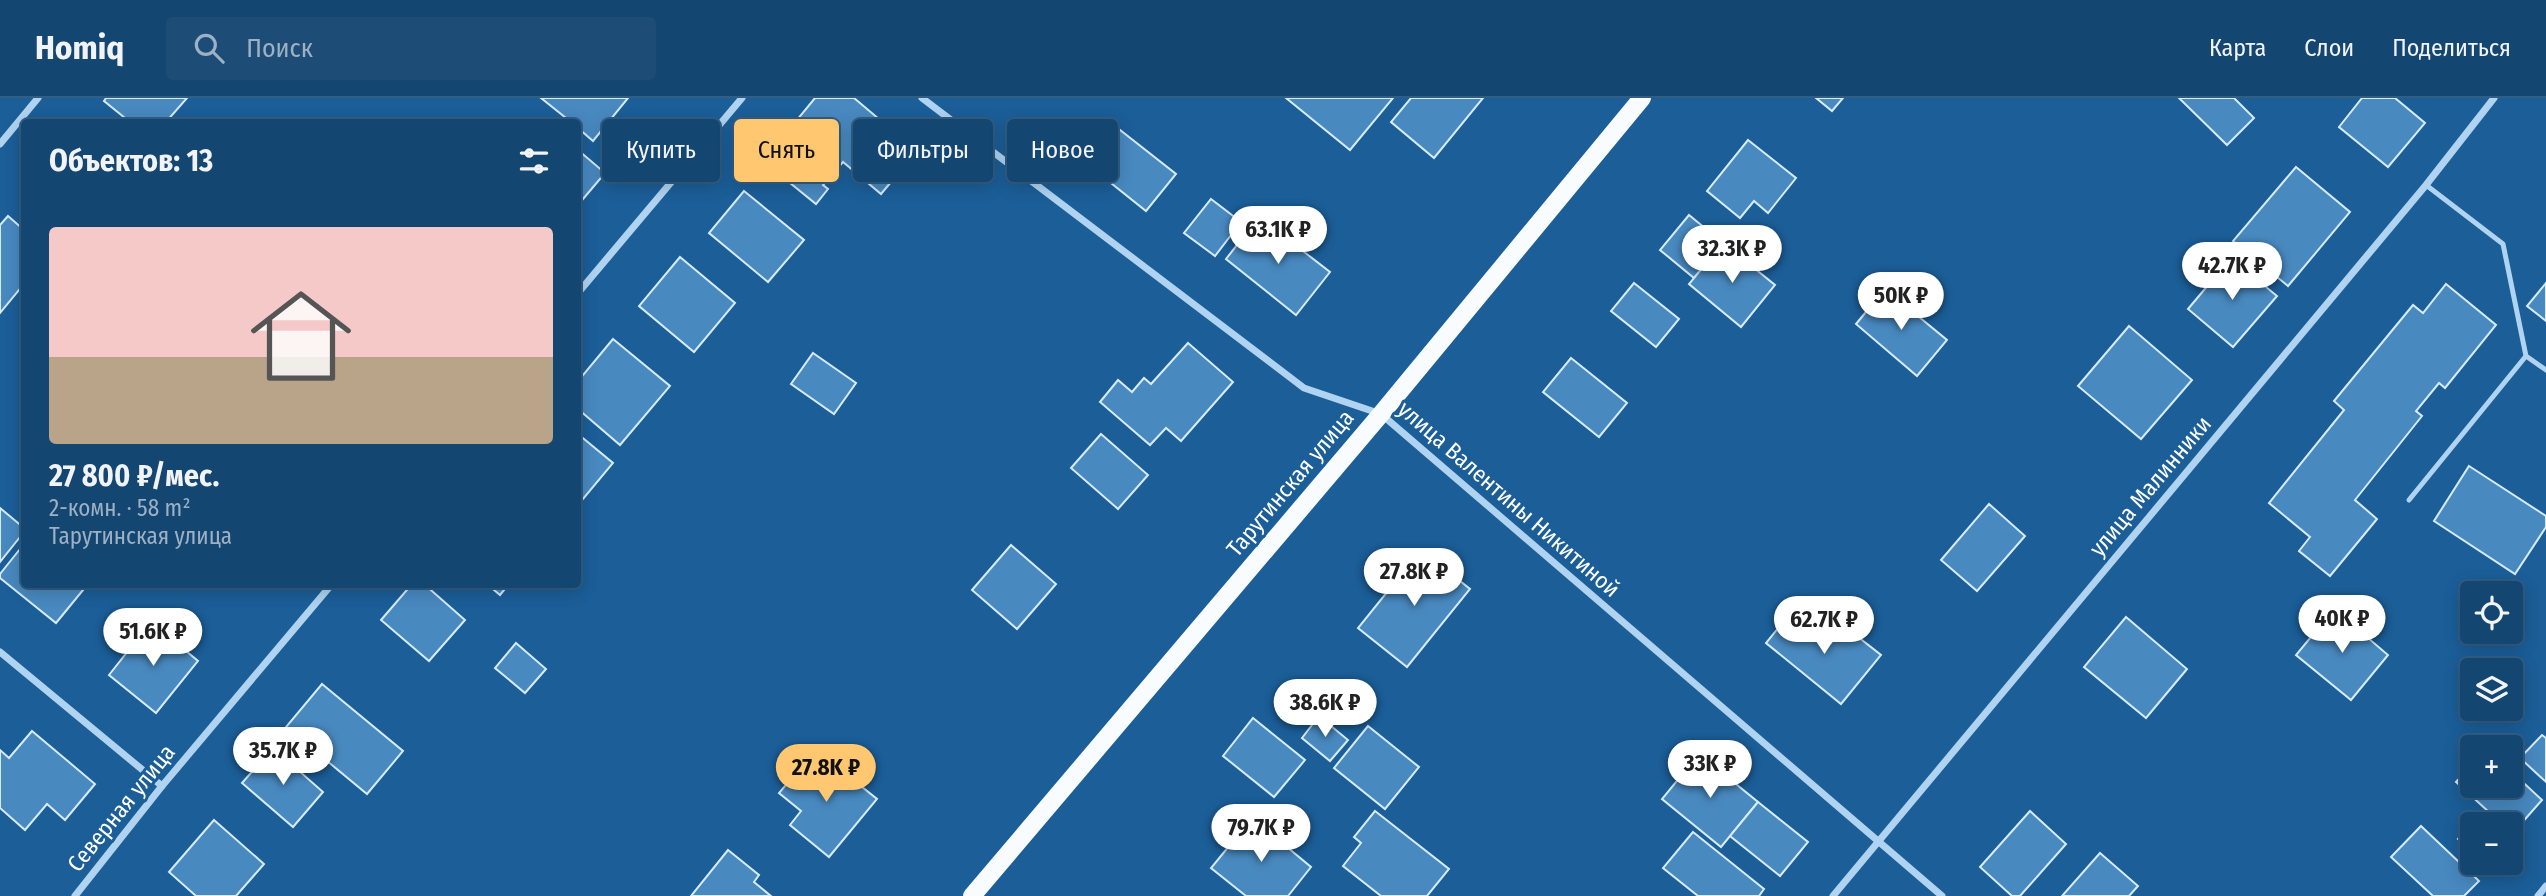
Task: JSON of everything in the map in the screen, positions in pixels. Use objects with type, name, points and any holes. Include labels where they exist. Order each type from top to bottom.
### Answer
[{"type":"main road","name":"Тарутинская улица","points":[[972,896],[1381,414],[1642,98]]},
{"type":"street","points":[[0,144],[38,98]]},
{"type":"street","points":[[581,289],[742,98]]},
{"type":"street","name":"улица Валентины Никитиной","points":[[922,98],[1304,388],[1381,414],[1942,896]]},
{"type":"street","name":"улица Малинники","points":[[1833,896],[2426,185],[2494,98]]},
{"type":"street","name":"Северная улица","points":[[75,896],[162,786],[329,588]]},
{"type":"street","points":[[0,652],[162,786]]},
{"type":"street","points":[[2538,896],[2546,886]]},
{"type":"lane","points":[[2426,185],[2503,244],[2526,356],[2546,370]]},
{"type":"lane","points":[[2409,500],[2526,356]]},
{"type":"building","points":[[106,98],[187,98],[169,119],[126,119],[104,101]]},
{"type":"building","points":[[541,98],[628,98],[611,119],[602,119],[602,130],[593,141],[581,131],[581,119],[567,119]]},
{"type":"building","points":[[815,98],[854,98],[879,119],[853,119],[853,170],[843,162],[839,167],[839,119],[798,119]]},
{"type":"building","points":[[1286,98],[1393,98],[1350,150]]},
{"type":"building","points":[[1411,98],[1483,98],[1434,158],[1391,122]]},
{"type":"building","points":[[1816,98],[1843,98],[1832,111]]},
{"type":"building","points":[[2179,98],[2234,98],[2254,118],[2227,145]]},
{"type":"building","points":[[2362,98],[2395,98],[2425,123],[2388,167],[2339,127]]},
{"type":"building","points":[[1118,128],[1176,174],[1146,211],[1110,182],[1118,182]]},
{"type":"building","points":[[1748,140],[1796,178],[1768,213],[1754,201],[1740,218],[1707,191]]},
{"type":"building","points":[[581,153],[602,170],[602,177],[581,201]]},
{"type":"building","points":[[2296,167],[2350,212],[2288,286],[2233,241]]},
{"type":"building","points":[[789,182],[826,182],[823,185],[828,189],[816,204]]},
{"type":"building","points":[[867,182],[891,182],[881,194]]},
{"type":"building","points":[[744,191],[804,240],[768,282],[709,233]]},
{"type":"building","points":[[1211,199],[1241,222],[1215,256],[1184,233]]},
{"type":"building","points":[[1689,215],[1723,243],[1694,278],[1660,250]]},
{"type":"building","points":[[8,216],[21,227],[21,288],[0,313],[0,225]]},
{"type":"building","points":[[1259,217],[1330,272],[1296,315],[1226,259]]},
{"type":"building","points":[[1723,243],[1775,285],[1741,327],[1689,284]]},
{"type":"building","points":[[680,257],[735,303],[694,352],[639,306]]},
{"type":"building","points":[[2231,258],[2277,296],[2233,347],[2188,309]]},
{"type":"building","points":[[1634,283],[1679,319],[1656,347],[1611,311]]},
{"type":"building","points":[[2546,283],[2546,321],[2527,306]]},
{"type":"building","points":[[2446,284],[2496,325],[2445,388],[2439,383],[2416,411],[2422,416],[2355,500],[2377,519],[2330,576],[2299,551],[2310,537],[2269,503],[2344,410],[2334,401],[2413,305],[2423,313]]},
{"type":"building","points":[[1885,289],[1947,340],[1917,376],[1856,324]]},
{"type":"building","points":[[2129,326],[2192,380],[2141,439],[2078,386]]},
{"type":"building","points":[[613,339],[670,386],[620,445],[581,412],[581,377]]},
{"type":"building","points":[[1188,343],[1233,382],[1181,441],[1166,428],[1150,445],[1100,402],[1118,380],[1132,392],[1144,378],[1151,384]]},
{"type":"building","points":[[813,353],[856,383],[834,414],[791,384]]},
{"type":"building","points":[[1571,358],[1627,403],[1599,437],[1543,392]]},
{"type":"building","points":[[1101,434],[1148,475],[1118,509],[1071,468]]},
{"type":"building","points":[[581,436],[613,463],[581,501]]},
{"type":"building","points":[[2469,466],[2546,516],[2546,527],[2515,574],[2434,521]]},
{"type":"building","points":[[1989,504],[2025,536],[1977,591],[1941,560]]},
{"type":"building","points":[[0,508],[21,526],[21,536],[0,562]]},
{"type":"building","points":[[1011,545],[1056,584],[1017,629],[972,590]]},
{"type":"building","points":[[21,548],[21,588],[85,588],[56,623],[0,578],[0,574]]},
{"type":"building","points":[[1421,550],[1470,589],[1407,667],[1358,628]]},
{"type":"building","points":[[409,588],[429,588],[465,620],[429,661],[381,620]]},
{"type":"building","points":[[492,588],[506,588],[500,595]]},
{"type":"building","points":[[2334,609],[2388,655],[2351,700],[2296,655]]},
{"type":"building","points":[[1792,611],[1831,643],[1844,626],[1881,655],[1841,704],[1766,643]]},
{"type":"building","points":[[2126,617],[2187,669],[2146,718],[2084,667]]},
{"type":"building","points":[[151,622],[198,661],[156,713],[109,675]]},
{"type":"building","points":[[516,643],[546,669],[525,693],[495,668]]},
{"type":"building","points":[[322,684],[403,751],[367,794],[286,727]]},
{"type":"building","points":[[1319,716],[1348,740],[1330,761],[1302,738]]},
{"type":"building","points":[[1253,718],[1305,760],[1274,797],[1223,756]]},
{"type":"building","points":[[1368,726],[1419,767],[1385,809],[1334,768]]},
{"type":"building","points":[[32,731],[95,784],[65,820],[47,804],[25,830],[0,808],[0,750],[9,758]]},
{"type":"building","points":[[2542,735],[2546,738],[2546,782],[2523,761],[2523,755]]},
{"type":"building","points":[[273,748],[323,792],[293,827],[242,783]]},
{"type":"building","points":[[1699,754],[1758,802],[1721,847],[1662,799]]},
{"type":"building","points":[[826,758],[877,799],[829,857],[790,825],[801,811],[779,793],[806,761],[817,770]]},
{"type":"building","points":[[2523,782],[2542,800],[2523,822],[2523,812],[2489,812],[2474,798],[2523,798]]},
{"type":"building","points":[[1758,802],[1808,842],[1780,876],[1730,836]]},
{"type":"building","points":[[1375,811],[1449,869],[1427,896],[1381,896],[1343,866],[1361,843],[1354,837]]},
{"type":"building","points":[[2030,811],[2066,844],[2020,896],[2012,896],[1980,867]]},
{"type":"building","points":[[1252,818],[1311,867],[1288,896],[1246,896],[1211,868]]},
{"type":"building","points":[[214,820],[264,864],[236,896],[196,896],[169,872]]},
{"type":"building","points":[[2421,826],[2460,863],[2460,875],[2473,875],[2479,881],[2464,896],[2433,896],[2391,857]]},
{"type":"building","points":[[1693,832],[1764,889],[1759,896],[1698,896],[1663,868]]},
{"type":"building","points":[[728,850],[759,875],[754,882],[771,896],[691,896]]},
{"type":"building","points":[[2100,853],[2138,886],[2129,896],[2062,896]]}]
